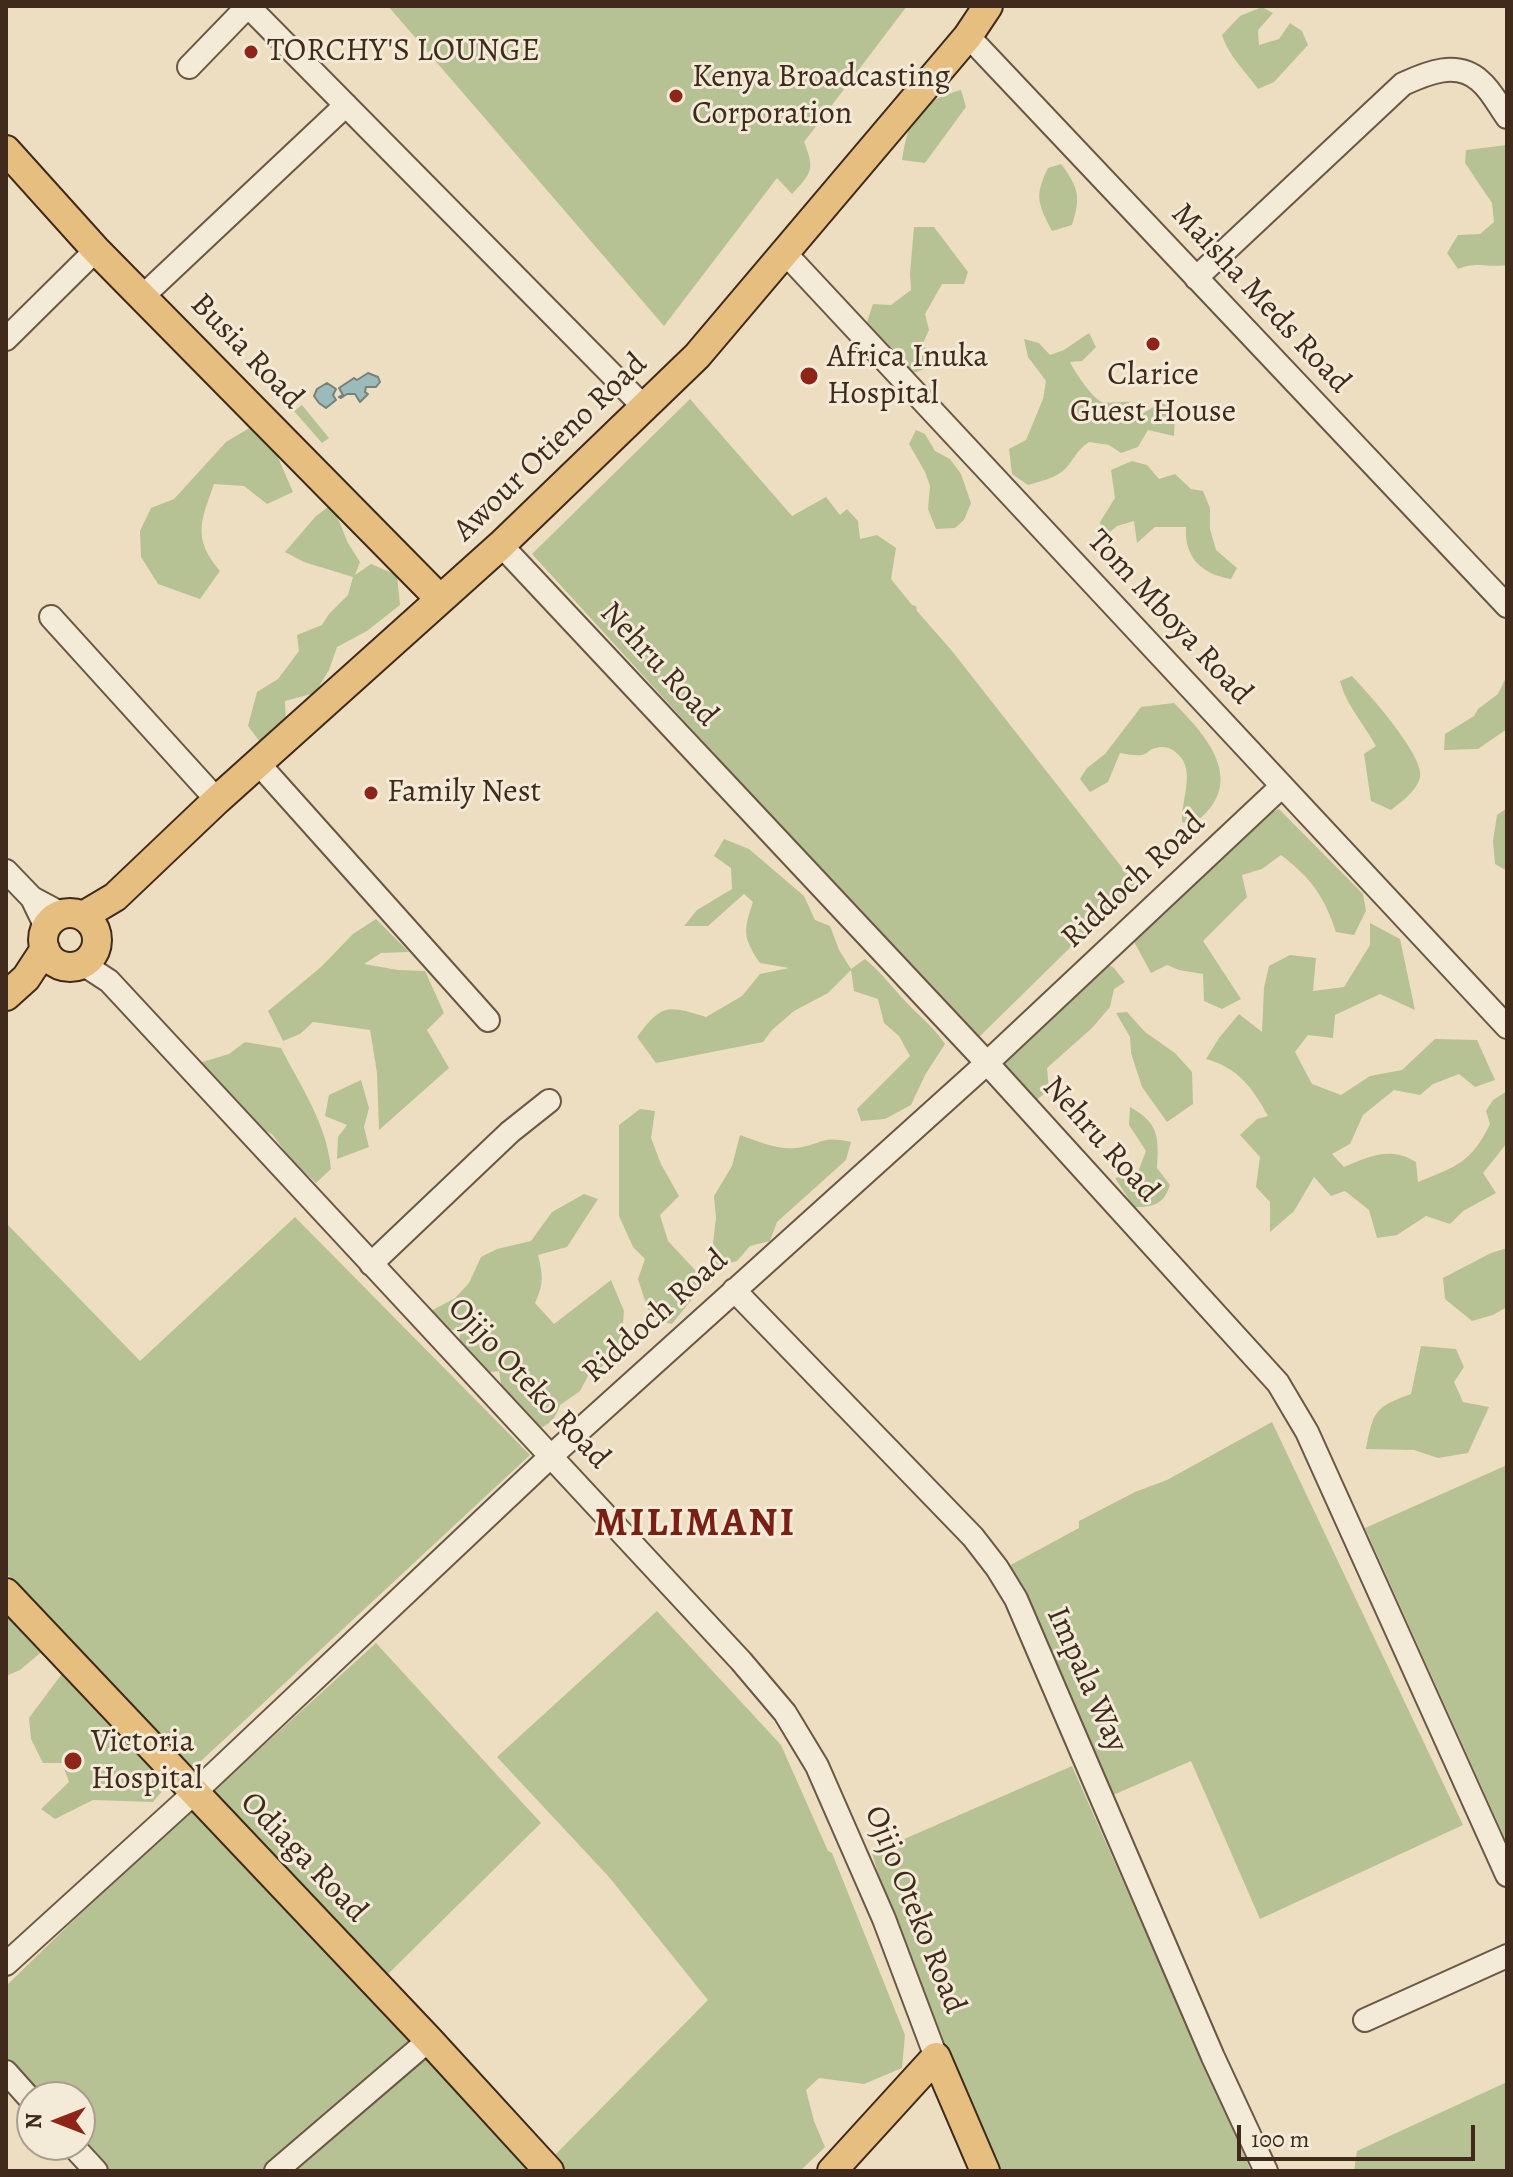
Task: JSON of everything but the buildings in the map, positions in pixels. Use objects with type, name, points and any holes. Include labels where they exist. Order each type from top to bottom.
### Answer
[{"type":"main road","name":"Awour Otieno Road","points":[[16,987],[217,800],[501,545],[697,356],[968,36],[988,6]]},
{"type":"main road","name":"Busia Road","points":[[6,150],[96,250],[440,599]]},
{"type":"main road","name":"Odiaga Road","points":[[6,1593],[549,2171]]},
{"type":"main road","points":[[832,2171],[936,2057]]},
{"type":"main road","name":"Ojijo Oteko Road","points":[[936,2057],[985,2171]]},
{"type":"street","points":[[189,67],[248,6],[644,407]]},
{"type":"street","name":"Maisha Meds Road","points":[[968,36],[1507,606]]},
{"type":"street","points":[[1196,278],[1403,84],[1430,71],[1454,69],[1480,80],[1507,117]]},
{"type":"street","points":[[143,296],[346,105]]},
{"type":"street","points":[[6,339],[96,250]]},
{"type":"street","name":"Tom Mboya Road","points":[[785,253],[1507,1027]]},
{"type":"street","name":"Nehru Road","points":[[501,545],[987,1063],[1278,1383],[1307,1432],[1507,1875]]},
{"type":"street","points":[[51,617],[217,800]]},
{"type":"street","points":[[258,763],[488,1020]]},
{"type":"street","name":"Riddoch Road","points":[[6,1964],[194,1793],[549,1458],[987,1063],[1282,786]]},
{"type":"street","name":"Ojijo Oteko Road","points":[[6,871],[741,1661],[785,1713],[817,1766],[884,1919],[936,2057]]},
{"type":"street","points":[[371,1264],[510,1132],[549,1101]]},
{"type":"street","name":"Impala Way","points":[[734,1290],[973,1537],[1016,1599],[1213,2057],[1266,2171]]},
{"type":"street","points":[[1365,2020],[1507,1956]]},
{"type":"street","points":[[276,2171],[429,2040]]},
{"type":"green space","points":[[388,6],[907,6],[804,142],[810,170],[804,181],[792,194],[777,178],[664,326]]},
{"type":"green space","points":[[1262,7],[1273,13],[1258,30],[1259,45],[1279,39],[1290,23],[1302,31],[1308,45],[1274,82],[1258,89],[1233,56],[1222,35],[1240,16]]},
{"type":"green space","points":[[961,90],[966,107],[925,163],[902,160],[908,133],[918,113],[934,100]]},
{"type":"green space","points":[[1507,145],[1507,265],[1471,265],[1458,269],[1447,253],[1458,235],[1480,234],[1494,222],[1492,203],[1465,163],[1466,150]]},
{"type":"green space","points":[[1061,164],[1075,186],[1077,207],[1072,225],[1052,231],[1041,207],[1039,193],[1048,168]]},
{"type":"green space","points":[[914,227],[934,227],[968,272],[964,284],[942,284],[925,314],[929,330],[923,343],[928,355],[927,368],[913,373],[882,343],[867,322],[873,304],[891,305],[911,290]]},
{"type":"green space","points":[[1089,333],[1096,347],[1082,361],[1070,362],[1089,390],[1102,402],[1129,402],[1135,418],[1162,402],[1175,414],[1174,436],[1148,430],[1138,447],[1121,453],[1109,445],[1089,442],[1062,471],[1028,485],[1012,474],[1009,449],[1026,440],[1043,399],[1046,381],[1028,357],[1024,339],[1039,343],[1050,355],[1064,350]]},
{"type":"green space","points":[[690,399],[792,516],[826,497],[840,515],[847,509],[858,521],[860,539],[877,535],[896,548],[891,579],[952,651],[1135,884],[976,1040],[532,554]]},
{"type":"green space","points":[[302,405],[329,438],[322,443],[294,411]]},
{"type":"green space","points":[[251,427],[269,437],[293,492],[267,504],[244,486],[214,484],[203,519],[202,539],[220,571],[200,599],[158,584],[141,557],[140,531],[151,508],[174,499],[226,442]]},
{"type":"green space","points":[[916,430],[925,434],[935,451],[950,459],[961,474],[971,503],[964,520],[955,528],[936,529],[928,509],[930,486],[909,444]]},
{"type":"green space","points":[[1132,461],[1147,465],[1159,479],[1175,474],[1191,489],[1203,491],[1210,508],[1210,529],[1216,550],[1237,568],[1231,579],[1211,573],[1196,562],[1188,547],[1186,527],[1155,527],[1137,543],[1134,521],[1117,526],[1104,537],[1100,522],[1115,498],[1111,470]]},
{"type":"green space","points":[[332,504],[348,543],[360,562],[355,575],[371,564],[397,575],[400,605],[367,631],[337,647],[329,670],[315,693],[285,701],[286,726],[260,742],[248,726],[257,692],[278,679],[299,651],[297,635],[322,625],[348,595],[353,577],[304,562],[285,552],[316,516]]},
{"type":"green space","points":[[1507,675],[1507,729],[1478,749],[1444,750],[1445,734],[1474,716],[1478,709],[1498,694]]},
{"type":"green space","points":[[1352,676],[1405,741],[1419,768],[1420,778],[1415,788],[1391,810],[1371,801],[1364,754],[1376,746],[1343,690],[1340,681]]},
{"type":"green space","points":[[1174,703],[1211,747],[1221,779],[1218,794],[1209,810],[1192,825],[1182,822],[1187,784],[1185,765],[1170,749],[1158,747],[1139,755],[1120,753],[1108,782],[1090,792],[1080,779],[1087,768],[1105,754],[1141,707]]},
{"type":"green space","points":[[1507,808],[1507,871],[1495,864],[1493,841],[1497,815]]},
{"type":"green space","points":[[1279,809],[1363,894],[1366,911],[1354,935],[1336,932],[1327,908],[1315,889],[1281,855],[1262,869],[1242,875],[1247,897],[1203,941],[1241,999],[1222,1009],[1204,1001],[1203,974],[1167,965],[1151,973],[1132,938],[1255,820]]},
{"type":"green space","points":[[724,839],[749,849],[804,896],[815,920],[830,926],[839,950],[851,969],[865,959],[945,1044],[911,1105],[885,1119],[861,1121],[857,1109],[910,1056],[899,1036],[884,1023],[878,999],[854,991],[851,970],[828,993],[794,1011],[763,1042],[656,1063],[637,1037],[653,1018],[666,1010],[682,1010],[706,1017],[742,996],[760,974],[789,968],[760,963],[754,954],[746,934],[753,902],[744,894],[708,926],[684,926],[697,910],[732,889],[731,868],[714,856]]},
{"type":"green space","points":[[376,919],[409,952],[381,953],[364,964],[425,971],[444,1013],[427,1030],[449,1068],[379,1130],[377,1073],[370,1030],[313,1022],[300,1034],[283,1041],[268,1011],[321,967],[353,934]]},
{"type":"green space","points":[[1370,923],[1400,939],[1415,1010],[1380,994],[1335,1015],[1333,1038],[1308,1035],[1295,1052],[1312,1084],[1341,1095],[1370,1076],[1402,1070],[1435,1039],[1477,1040],[1495,1080],[1475,1087],[1459,1074],[1433,1084],[1420,1095],[1394,1090],[1363,1115],[1350,1144],[1332,1154],[1344,1167],[1380,1154],[1398,1154],[1416,1162],[1418,1182],[1453,1167],[1469,1155],[1490,1124],[1486,1111],[1493,1100],[1507,1091],[1507,1143],[1483,1173],[1496,1193],[1463,1211],[1450,1224],[1426,1216],[1397,1235],[1377,1238],[1369,1210],[1345,1191],[1331,1196],[1314,1177],[1294,1211],[1270,1232],[1270,1202],[1256,1187],[1260,1157],[1240,1135],[1257,1119],[1268,1116],[1243,1080],[1227,1068],[1206,1059],[1239,1014],[1262,1032],[1264,988],[1269,966],[1290,955],[1316,958],[1313,991],[1344,987],[1370,945]]},
{"type":"green space","points":[[1103,962],[1114,968],[1125,982],[1114,989],[1110,1007],[1092,1028],[1047,1068],[1049,1090],[1035,1101],[1008,1073],[1003,1057]]},
{"type":"green space","points":[[1127,1012],[1145,1032],[1175,1053],[1192,1072],[1193,1104],[1167,1122],[1142,1087],[1131,1053],[1130,1037],[1116,1013]]},
{"type":"green space","points":[[245,1042],[281,1048],[312,1106],[329,1152],[331,1169],[316,1183],[291,1160],[272,1134],[256,1127],[238,1101],[199,1063],[229,1054]]},
{"type":"green space","points":[[361,1080],[369,1108],[364,1127],[369,1147],[337,1159],[338,1137],[347,1125],[325,1116],[329,1095]]},
{"type":"green space","points":[[1130,1107],[1152,1125],[1157,1139],[1157,1168],[1170,1185],[1157,1204],[1134,1207],[1115,1178],[1138,1172],[1146,1151],[1129,1125]]},
{"type":"green space","points":[[640,1109],[655,1111],[651,1138],[679,1196],[660,1215],[668,1241],[696,1271],[700,1289],[672,1324],[651,1319],[638,1279],[645,1259],[633,1247],[619,1216],[619,1125]]},
{"type":"green space","points":[[740,1135],[782,1148],[805,1147],[827,1140],[851,1142],[846,1160],[777,1222],[770,1241],[750,1246],[737,1261],[710,1268],[716,1218],[714,1196],[732,1166]]},
{"type":"green space","points":[[584,1194],[598,1199],[567,1247],[538,1255],[542,1279],[535,1303],[554,1324],[611,1280],[624,1311],[621,1348],[609,1362],[588,1376],[580,1391],[560,1405],[551,1421],[536,1430],[502,1390],[499,1371],[482,1373],[459,1347],[460,1330],[444,1330],[431,1311],[455,1298],[469,1283],[481,1257],[497,1249],[531,1241],[552,1212]]},
{"type":"green space","points":[[295,1217],[530,1455],[187,1774],[6,1573],[6,1223],[140,1361]]},
{"type":"green space","points":[[1507,1248],[1507,1307],[1472,1321],[1445,1299],[1443,1278]]},
{"type":"green space","points":[[1421,1346],[1456,1349],[1464,1367],[1454,1382],[1463,1402],[1489,1407],[1468,1453],[1438,1458],[1414,1450],[1366,1449],[1378,1412],[1411,1394]]},
{"type":"green space","points":[[1272,1422],[1463,1825],[1260,1919],[1191,1761],[1111,1796],[1005,1568],[1079,1528],[1079,1521],[1135,1492],[1167,1480]]},
{"type":"green space","points":[[1507,1465],[1507,1843],[1365,1528]]},
{"type":"green space","points":[[6,1610],[45,1649],[20,1670],[6,1676]]},
{"type":"green space","points":[[657,1611],[781,1745],[828,1851],[832,1853],[905,2035],[902,2068],[864,2084],[819,2078],[806,2090],[825,2147],[800,2171],[562,2171],[551,2159],[708,2000],[609,1877],[497,1757]]},
{"type":"green space","points":[[376,1643],[541,1823],[385,1977],[211,1793]]},
{"type":"green space","points":[[64,1671],[94,1701],[119,1739],[150,1760],[170,1782],[153,1802],[93,1800],[55,1819],[41,1809],[69,1782],[62,1763],[43,1763],[31,1739],[29,1718]]},
{"type":"green space","points":[[1072,1766],[1251,2171],[994,2171],[918,2010],[872,1853]]},
{"type":"green space","points":[[189,1808],[536,2171],[100,2171],[92,2161],[96,2161],[96,2081],[22,2081],[6,2063],[6,1986]]},
{"type":"green space","points":[[1507,2082],[1507,2171],[1354,2171],[1357,2151]]},
{"type":"water","points":[[368,373],[378,377],[380,382],[376,387],[366,387],[368,394],[360,402],[355,394],[339,397],[343,395],[339,388]]},
{"type":"water","points":[[327,383],[336,389],[333,395],[336,400],[326,408],[314,396],[317,389]]},
{"type":"place","name":"TORCHY'S LOUNGE","points":[[251,52]]},
{"type":"place","name":"Kenya Broadcasting Corporation","points":[[676,96]]},
{"type":"place","name":"Clarice Guest House","points":[[1153,344]]},
{"type":"place","name":"Africa Inuka Hospital","points":[[809,376]]},
{"type":"place","name":"Family Nest","points":[[371,793]]},
{"type":"place","name":"Victoria Hospital","points":[[73,1761]]},
{"type":"district","name":"MILIMANI","points":[[695,1525]]}]
